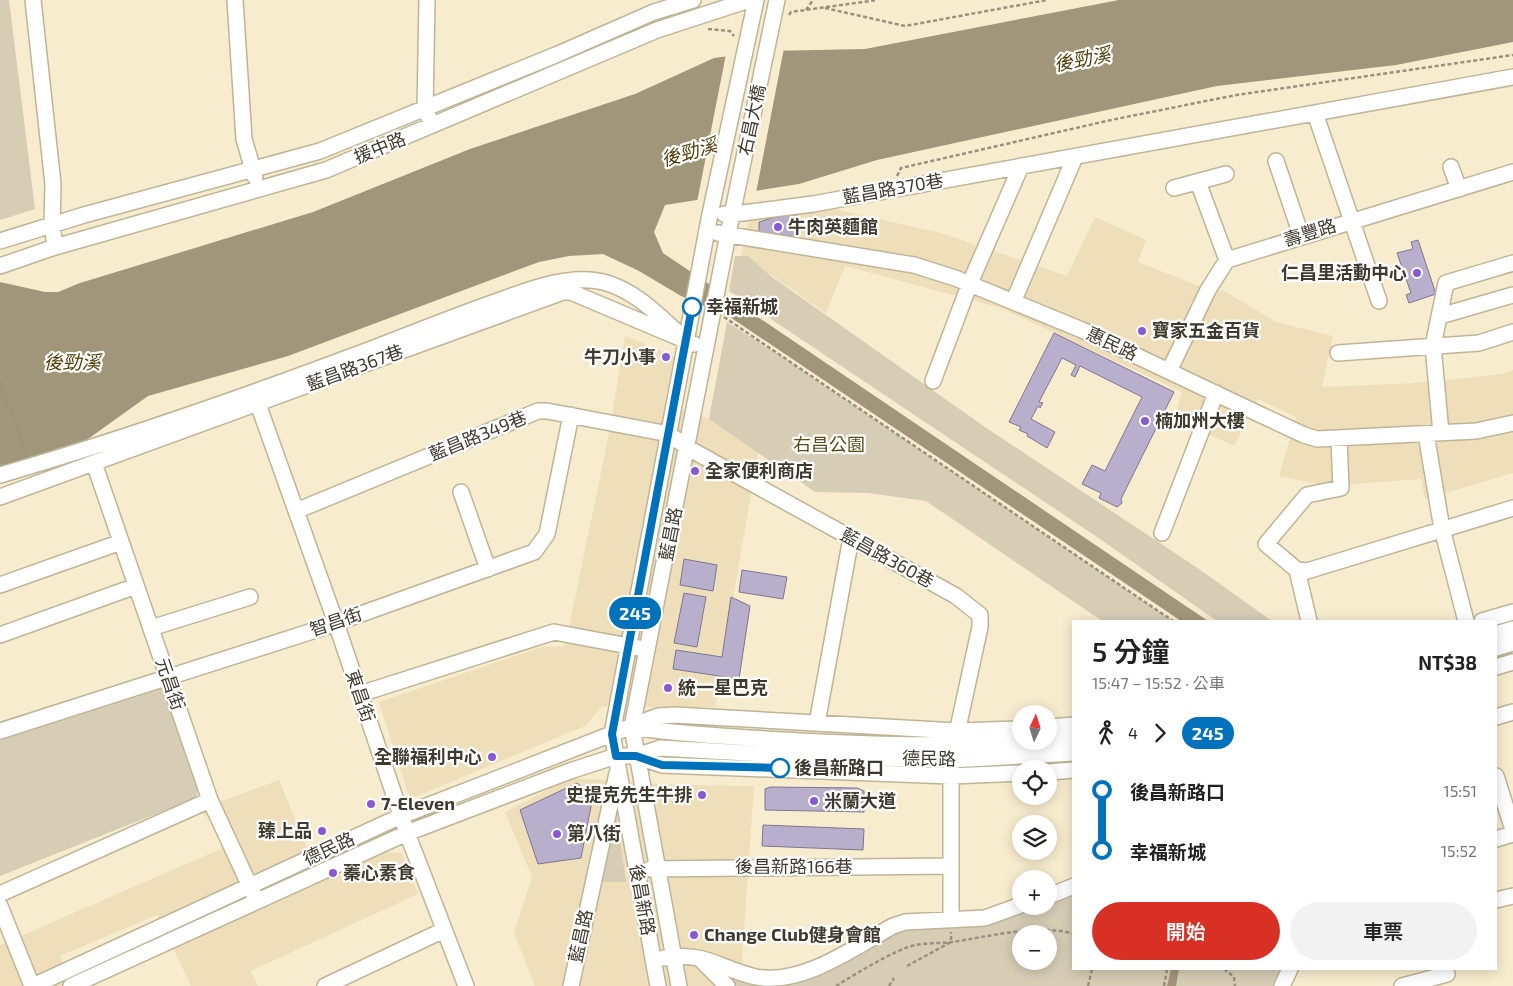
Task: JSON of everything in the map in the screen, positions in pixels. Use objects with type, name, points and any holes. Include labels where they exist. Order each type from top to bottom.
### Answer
[{"type":"street","points":[[33,0],[53,184],[52,224],[55,248]]},
{"type":"street","points":[[235,0],[244,139],[258,189]]},
{"type":"street","points":[[427,0],[425,109],[432,127]]},
{"type":"street","name":"援中路","points":[[0,241],[52,224],[320,151],[425,109],[654,12],[693,0]]},
{"type":"street","name":"援中路","points":[[0,266],[55,248],[326,170],[432,127],[657,30],[749,0]]},
{"type":"street","name":"右昌大橋","points":[[711,208],[756,0]]},
{"type":"street","name":"右昌大橋","points":[[734,208],[777,0]]},
{"type":"street","name":"藍昌路370巷","points":[[711,208],[813,204],[1513,77]]},
{"type":"street","points":[[1315,113],[1379,301]]},
{"type":"street","points":[[1014,300],[1075,157]]},
{"type":"street","points":[[1276,161],[1301,235]]},
{"type":"street","points":[[933,381],[970,283],[1021,166]]},
{"type":"street","points":[[1451,167],[1459,189]]},
{"type":"street","name":"壽豐路","points":[[1227,260],[1301,235],[1513,172]]},
{"type":"street","points":[[1174,188],[1226,174]]},
{"type":"street","points":[[1169,371],[1208,290],[1227,260],[1198,182]]},
{"type":"street","points":[[707,232],[711,208]]},
{"type":"street","points":[[714,311],[734,208]]},
{"type":"street","name":"惠民路","points":[[707,232],[914,265],[970,283],[1014,300],[1304,435],[1318,439],[1476,431],[1513,423]]},
{"type":"street","name":"藍昌路","points":[[571,986],[617,763],[612,734],[707,232]]},
{"type":"street","points":[[1466,620],[1442,529],[1433,434],[1433,346],[1446,283],[1513,263]]},
{"type":"street","points":[[0,475],[89,449],[351,357],[439,322],[557,282],[591,280],[616,287],[651,307],[686,341]]},
{"type":"street","name":"藍昌路367巷","points":[[0,497],[563,292],[571,292],[707,350]]},
{"type":"street","points":[[1440,316],[1513,295]]},
{"type":"street","name":"藍昌路","points":[[636,756],[632,727],[714,311]]},
{"type":"street","points":[[1338,352],[1478,343],[1513,332]]},
{"type":"street","points":[[1162,533],[1216,393]]},
{"type":"street","name":"東昌街","points":[[258,404],[336,623],[407,833],[466,986]]},
{"type":"street","name":"藍昌路349巷","points":[[296,511],[538,411],[571,415],[668,434]]},
{"type":"street","name":"智昌街","points":[[0,731],[336,623],[534,552],[547,534],[571,415]]},
{"type":"street","name":"藍昌路360巷","points":[[668,434],[688,448],[956,596],[980,615],[980,627],[957,731]]},
{"type":"street","points":[[1339,439],[1341,488],[1307,495],[1266,544],[1297,570],[1308,571],[1513,508]]},
{"type":"street","name":"元昌街","points":[[94,463],[210,800],[257,901]]},
{"type":"street","points":[[461,492],[488,569]]},
{"type":"street","points":[[817,723],[851,538]]},
{"type":"street","points":[[0,585],[121,542]]},
{"type":"street","points":[[1297,570],[1309,620]]},
{"type":"street","points":[[0,635],[136,586]]},
{"type":"street","points":[[151,628],[250,597]]},
{"type":"street","points":[[1485,620],[1513,612]]},
{"type":"street","points":[[1497,634],[1513,629]]},
{"type":"street","points":[[360,694],[554,632],[648,650]]},
{"type":"street","points":[[1497,648],[1513,642]]},
{"type":"street","points":[[1497,667],[1513,662]]},
{"type":"street","points":[[1497,717],[1513,712]]},
{"type":"street","name":"德民路","points":[[33,986],[401,816],[658,716],[674,715],[957,731],[1012,729]]},
{"type":"street","points":[[1058,726],[1072,725]]},
{"type":"street","name":"德民路","points":[[632,727],[660,732],[952,753],[1012,746]]},
{"type":"street","points":[[951,920],[951,776],[952,753],[957,731]]},
{"type":"street","name":"德民路","points":[[1058,740],[1072,739]]},
{"type":"street","name":"德民路","points":[[80,984],[407,833],[585,765],[617,763],[660,748],[1072,754]]},
{"type":"street","name":"德民路","points":[[636,756],[662,765],[951,776],[1012,773]]},
{"type":"street","name":"後昌新路","points":[[636,756],[680,986]]},
{"type":"street","name":"後昌新路","points":[[617,763],[658,986]]},
{"type":"street","points":[[1057,771],[1072,770]]},
{"type":"street","points":[[1497,779],[1513,832],[1497,839]]},
{"type":"street","points":[[0,894],[210,800]]},
{"type":"street","name":"後昌新路166巷","points":[[637,872],[657,868],[950,866]]},
{"type":"street","points":[[1057,893],[1072,887]]},
{"type":"street","points":[[1497,900],[1513,896]]},
{"type":"street","points":[[0,906],[33,986]]},
{"type":"street","points":[[653,959],[674,956],[697,956],[756,977],[804,974],[893,926],[905,922],[985,918],[1012,908]]},
{"type":"street","points":[[325,986],[444,930]]},
{"type":"street","points":[[697,956],[727,986]]},
{"type":"street","points":[[76,966],[80,984]]},
{"type":"street","points":[[1282,986],[1290,970]]},
{"type":"street","points":[[1402,986],[1447,976]]},
{"type":"path","points":[[806,10],[813,0]]},
{"type":"path","points":[[787,16],[791,12],[877,0]]},
{"type":"path","points":[[822,8],[905,26],[1047,0]]},
{"type":"path","points":[[895,180],[901,168],[1111,120],[1236,95],[1513,55]]},
{"type":"path","points":[[714,311],[1172,620]]},
{"type":"path","points":[[0,381],[30,466]]},
{"type":"path","points":[[836,986],[903,949],[916,945],[951,942],[1010,932],[1065,931],[1072,933]]},
{"type":"path","points":[[907,966],[951,942]]},
{"type":"path","points":[[1088,986],[1092,970]]},
{"type":"path","points":[[1164,986],[1167,970]]},
{"type":"path","points":[[1225,970],[1234,977],[1235,986]]},
{"type":"path","points":[[888,986],[894,978]]},
{"type":"shaded area","points":[[821,206],[941,233],[1067,276],[1095,217],[1146,240],[1138,262],[1199,286],[1224,291],[1276,322],[1333,336],[1322,387],[1417,383],[1502,374],[1513,370],[1513,473],[1425,499],[1421,479],[1327,486],[1279,476],[1296,417],[1258,399],[1234,446],[1174,419],[1182,392],[1001,308],[845,266],[826,313],[748,257],[741,256],[749,219]]},
{"type":"shaded area","points":[[625,336],[674,356],[665,405],[709,419],[758,452],[715,707],[602,707],[585,726],[410,799],[379,702],[542,647],[565,646],[609,434]]},
{"type":"shaded area","points":[[571,778],[678,785],[754,786],[740,986],[535,986],[514,933],[532,877],[505,812]]},
{"type":"shaded area","points":[[279,780],[306,844],[318,882],[385,852],[402,853],[418,894],[251,971],[258,986],[191,986],[157,915],[60,956],[74,986],[0,986],[0,945],[225,847],[214,822],[198,810]]},
{"type":"green space","points":[[0,0],[9,0],[35,209],[0,220]]},
{"type":"green space","name":"右昌公園","points":[[735,256],[748,256],[772,277],[985,427],[1199,569],[1271,620],[1216,620],[1097,537],[729,291]]},
{"type":"green space","name":"右昌公園","points":[[727,322],[775,352],[1172,620],[1101,620],[926,501],[868,493],[815,492],[709,419]]},
{"type":"green space","points":[[160,682],[199,790],[196,798],[0,876],[0,738]]},
{"type":"green space","points":[[615,807],[626,882],[600,882]]},
{"type":"green space","points":[[1072,887],[1072,970],[1281,970],[1273,986],[737,986],[711,958],[769,972],[809,969],[904,922],[1012,908],[1012,915],[1057,915],[1057,893]]},
{"type":"water","name":"後勁溪","points":[[1119,0],[1513,0],[1513,42],[1396,65],[1217,86],[877,160],[799,184],[665,205],[654,232],[663,253],[1207,620],[1180,620],[730,317],[681,296],[639,271],[603,254],[569,256],[539,262],[288,356],[148,396],[81,444],[59,448],[15,468],[0,472],[0,282],[45,292],[58,292],[80,283],[313,212],[470,149],[635,94],[714,58],[767,51],[865,49]]},
{"type":"water","points":[[1171,970],[1179,970],[1176,986],[1167,986]]},
{"type":"pier","points":[[784,48],[756,193],[697,202],[726,54]]},
{"type":"building","name":"牛肉英麵館","points":[[797,211],[797,237],[759,232],[759,222]]},
{"type":"building","name":"仁昌里活動中心","points":[[1418,240],[1436,294],[1409,303],[1406,295],[1411,293],[1397,253],[1413,249],[1411,242]]},
{"type":"building","name":"楠加州大樓","points":[[1054,333],[1174,392],[1121,499],[1122,503],[1117,507],[1099,498],[1101,493],[1082,484],[1092,465],[1105,471],[1142,397],[1080,366],[1075,377],[1071,375],[1076,365],[1062,358],[1039,402],[1043,403],[1040,408],[1038,406],[1031,419],[1055,432],[1047,448],[1027,436],[1028,434],[1019,430],[1021,427],[1009,422]]},
{"type":"building","points":[[684,559],[717,565],[713,591],[680,585]]},
{"type":"building","points":[[742,570],[787,577],[783,599],[739,592]]},
{"type":"building","points":[[684,593],[706,597],[697,647],[674,643]]},
{"type":"building","points":[[731,597],[750,606],[739,679],[673,669],[676,650],[722,657]]},
{"type":"building","name":"第八街","points":[[577,783],[593,796],[581,858],[538,864],[520,810]]},
{"type":"building","name":"米蘭大道","points":[[770,787],[857,788],[864,791],[864,812],[765,810],[765,789]]},
{"type":"building","name":"米蘭大道","points":[[763,825],[864,829],[863,850],[762,846]]},
{"type":"bus line","name":"245","points":[[692,307],[612,734],[616,756],[636,756],[662,765],[780,768]]},
{"type":"place","name":"牛肉英麵館","points":[[778,227]]},
{"type":"place","name":"仁昌里活動中心","points":[[1417,273]]},
{"type":"place","name":"幸福新城","points":[[692,307]]},
{"type":"place","name":"寶家五金百貨","points":[[1142,331]]},
{"type":"place","name":"牛刀小事","points":[[666,357]]},
{"type":"place","name":"楠加州大樓","points":[[1145,421]]},
{"type":"place","name":"全家便利商店","points":[[695,471]]},
{"type":"place","name":"統一星巴克","points":[[668,688]]},
{"type":"place","name":"全聯福利中心","points":[[492,757]]},
{"type":"place","name":"後昌新路口","points":[[780,768]]},
{"type":"place","name":"史提克先生牛排","points":[[702,795]]},
{"type":"place","name":"米蘭大道","points":[[814,801]]},
{"type":"place","name":"7-Eleven","points":[[371,804]]},
{"type":"place","name":"臻上品","points":[[322,831]]},
{"type":"place","name":"第八街","points":[[557,834]]},
{"type":"place","name":"蓁心素食","points":[[333,873]]},
{"type":"place","name":"Change Club健身會館","points":[[694,935]]}]
